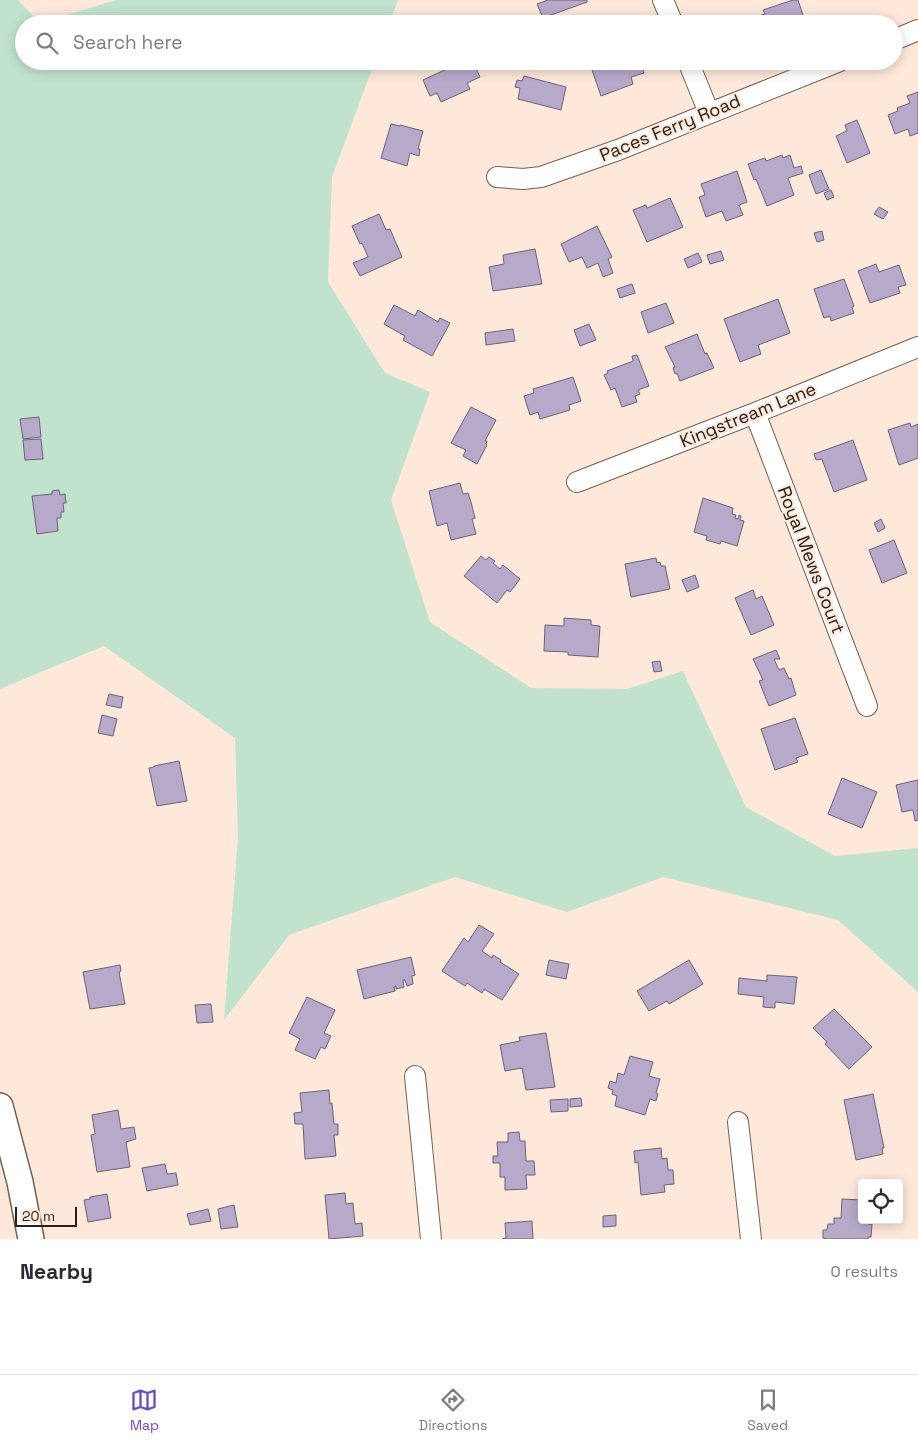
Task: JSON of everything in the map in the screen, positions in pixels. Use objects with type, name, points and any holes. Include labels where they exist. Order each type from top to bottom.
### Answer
[{"type":"street","points":[[663,0],[669,15]]},
{"type":"street","points":[[903,36],[918,30]]},
{"type":"street","points":[[692,70],[709,113]]},
{"type":"street","name":"Paces Ferry Road","points":[[497,177],[523,179],[541,177],[618,150],[817,70]]},
{"type":"street","name":"Kingstream Lane","points":[[578,482],[918,347]]},
{"type":"street","name":"Royal Mews Court","points":[[755,413],[868,706]]},
{"type":"street","points":[[415,1076],[431,1239]]},
{"type":"street","points":[[0,1106],[20,1182],[31,1239]]},
{"type":"street","points":[[738,1122],[751,1239]]},
{"type":"green space","points":[[0,0],[18,0],[32,15],[15,15],[15,70],[372,70],[332,177],[328,282],[385,373],[430,392],[391,500],[430,622],[531,688],[627,689],[683,671],[746,807],[835,856],[918,848],[918,992],[838,920],[663,877],[567,912],[455,877],[289,935],[224,1020],[238,837],[235,738],[104,646],[0,689]]},
{"type":"green space","points":[[116,0],[398,0],[392,15],[66,15]]},
{"type":"building","points":[[548,0],[587,0],[587,2],[551,15],[542,15],[537,4]]},
{"type":"building","points":[[798,0],[803,15],[762,15],[765,14],[763,10]]},
{"type":"building","points":[[445,70],[477,70],[480,77],[467,83],[470,89],[441,102],[437,93],[430,96],[423,80]]},
{"type":"building","points":[[592,70],[643,70],[644,73],[631,77],[633,84],[601,96]]},
{"type":"building","points":[[524,76],[566,87],[561,110],[518,99],[520,88],[515,87],[517,80],[522,81]]},
{"type":"building","points":[[918,92],[918,133],[910,136],[908,129],[895,134],[888,115],[898,111],[897,108],[910,103],[907,96]]},
{"type":"building","points":[[857,120],[870,153],[847,163],[836,136],[847,131],[845,125]]},
{"type":"building","points":[[391,124],[423,131],[418,149],[420,149],[419,156],[410,153],[407,166],[381,158]]},
{"type":"building","points":[[782,155],[783,158],[790,155],[794,168],[801,166],[803,173],[788,178],[794,195],[767,206],[748,164],[765,158],[766,161]]},
{"type":"building","points":[[821,170],[829,189],[816,194],[809,175]]},
{"type":"building","points":[[737,171],[747,202],[739,205],[743,215],[726,221],[722,211],[706,217],[699,197],[705,195],[701,184]]},
{"type":"building","points":[[831,190],[834,197],[827,200],[824,193]]},
{"type":"building","points":[[670,198],[683,227],[647,242],[633,210],[646,205],[647,208]]},
{"type":"building","points":[[879,207],[888,212],[883,219],[874,214]]},
{"type":"building","points":[[379,214],[386,230],[390,229],[402,257],[360,276],[353,263],[368,257],[352,226]]},
{"type":"building","points":[[597,226],[612,257],[608,259],[613,273],[603,277],[598,263],[587,268],[582,257],[569,262],[561,244]]},
{"type":"building","points":[[822,231],[824,240],[817,242],[814,233]]},
{"type":"building","points":[[535,249],[542,284],[493,291],[489,267],[504,264],[503,255]]},
{"type":"building","points":[[721,251],[724,260],[710,264],[707,255]]},
{"type":"building","points":[[698,253],[702,262],[688,268],[684,259]]},
{"type":"building","points":[[876,264],[879,272],[899,265],[906,285],[898,287],[900,293],[870,303],[858,271]]},
{"type":"building","points":[[844,279],[854,306],[852,307],[854,313],[831,321],[830,316],[824,318],[814,289]]},
{"type":"building","points":[[632,284],[635,293],[620,298],[617,289]]},
{"type":"building","points":[[778,299],[790,333],[758,345],[761,354],[740,362],[724,319]]},
{"type":"building","points":[[666,303],[674,323],[648,333],[641,312]]},
{"type":"building","points":[[394,305],[415,316],[418,310],[438,322],[440,318],[450,323],[432,356],[403,340],[405,336],[384,324]]},
{"type":"building","points":[[589,324],[596,340],[580,346],[574,330]]},
{"type":"building","points":[[513,329],[515,341],[486,345],[485,333]]},
{"type":"building","points":[[697,334],[705,354],[707,353],[714,368],[680,381],[677,373],[675,374],[673,368],[675,367],[665,347]]},
{"type":"building","points":[[637,355],[649,386],[638,390],[640,394],[635,396],[637,402],[622,407],[615,388],[611,390],[604,375],[608,373],[607,371],[633,361],[632,356]]},
{"type":"building","points":[[573,377],[581,401],[569,405],[570,410],[540,419],[538,412],[530,415],[524,396],[534,393],[533,389]]},
{"type":"building","points":[[471,407],[496,420],[485,441],[487,441],[487,445],[477,464],[463,456],[466,450],[451,443]]},
{"type":"building","points":[[39,417],[41,437],[23,439],[20,419]]},
{"type":"building","points":[[910,423],[911,427],[918,424],[918,458],[899,465],[888,430]]},
{"type":"building","points":[[41,439],[43,459],[25,460],[23,440]]},
{"type":"building","points":[[853,440],[867,480],[834,492],[822,459],[816,460],[814,454]]},
{"type":"building","points":[[460,483],[463,494],[468,493],[471,502],[475,518],[472,519],[476,534],[451,540],[447,523],[437,526],[429,491]]},
{"type":"building","points":[[59,490],[60,495],[65,494],[66,503],[63,503],[64,512],[61,512],[61,518],[57,518],[58,531],[37,534],[32,496],[52,494],[52,491]]},
{"type":"building","points":[[703,498],[733,508],[732,514],[736,515],[735,518],[738,519],[739,515],[741,516],[740,520],[744,521],[737,546],[721,541],[720,544],[706,540],[707,536],[694,532]]},
{"type":"building","points":[[881,519],[885,528],[878,532],[874,523]]},
{"type":"building","points":[[894,540],[907,573],[882,583],[869,550]]},
{"type":"building","points":[[481,556],[486,560],[489,557],[495,561],[493,563],[500,569],[503,565],[520,579],[510,592],[507,590],[497,603],[464,576]]},
{"type":"building","points":[[656,558],[657,563],[660,562],[661,566],[665,566],[670,589],[631,597],[625,564]]},
{"type":"building","points":[[695,575],[699,587],[687,592],[682,580]]},
{"type":"building","points":[[753,590],[756,599],[762,596],[774,625],[751,635],[735,598]]},
{"type":"building","points":[[564,618],[591,620],[591,625],[600,626],[598,657],[568,655],[568,652],[544,651],[545,625],[564,626]]},
{"type":"building","points":[[776,650],[780,659],[774,659],[779,670],[784,668],[789,679],[791,678],[796,695],[769,706],[759,681],[763,680],[753,659]]},
{"type":"building","points":[[660,661],[662,671],[654,672],[652,662]]},
{"type":"building","points":[[109,694],[123,697],[121,708],[106,705]]},
{"type":"building","points":[[102,715],[117,719],[113,736],[98,733]]},
{"type":"building","points":[[795,718],[808,754],[796,758],[798,762],[775,770],[761,729]]},
{"type":"building","points":[[179,761],[187,801],[157,806],[149,768]]},
{"type":"building","points":[[842,778],[877,792],[862,828],[828,814]]},
{"type":"building","points":[[918,780],[918,820],[915,821],[913,810],[902,812],[896,785]]},
{"type":"building","points":[[479,925],[494,934],[482,951],[492,958],[493,955],[501,960],[500,962],[519,974],[502,1000],[484,989],[482,993],[467,983],[465,986],[442,971],[464,938],[468,942]]},
{"type":"building","points":[[411,957],[415,975],[412,976],[413,984],[407,986],[405,980],[403,980],[404,987],[396,989],[396,986],[394,987],[395,991],[364,999],[357,970]]},
{"type":"building","points":[[549,960],[569,964],[566,979],[546,975]]},
{"type":"building","points":[[689,960],[703,984],[669,1004],[667,1001],[649,1011],[637,991]]},
{"type":"building","points":[[120,965],[121,971],[119,972],[125,1004],[90,1009],[83,972]]},
{"type":"building","points":[[767,975],[797,977],[794,1004],[775,1002],[775,1008],[763,1007],[764,997],[738,994],[739,978],[767,981]]},
{"type":"building","points":[[307,997],[335,1010],[324,1033],[331,1036],[325,1049],[321,1047],[315,1059],[295,1050],[300,1039],[289,1033]]},
{"type":"building","points":[[211,1004],[213,1022],[197,1023],[195,1005]]},
{"type":"building","points":[[834,1009],[872,1047],[849,1069],[825,1044],[827,1042],[813,1028]]},
{"type":"building","points":[[546,1033],[555,1087],[526,1090],[522,1068],[505,1071],[500,1045],[520,1041],[519,1037]]},
{"type":"building","points":[[630,1056],[653,1062],[649,1076],[660,1079],[656,1101],[650,1099],[645,1115],[615,1106],[617,1096],[612,1094],[613,1090],[608,1088],[610,1081],[616,1083],[618,1073],[624,1075]]},
{"type":"building","points":[[329,1090],[334,1124],[338,1124],[338,1135],[334,1135],[336,1156],[305,1159],[303,1124],[295,1124],[294,1113],[302,1112],[300,1093]]},
{"type":"building","points":[[873,1094],[884,1148],[882,1148],[883,1154],[856,1160],[844,1100]]},
{"type":"building","points":[[581,1098],[582,1106],[570,1107],[570,1099]]},
{"type":"building","points":[[568,1099],[568,1111],[551,1112],[550,1100]]},
{"type":"building","points":[[118,1110],[121,1129],[134,1127],[136,1139],[126,1142],[130,1167],[97,1172],[91,1135],[95,1134],[92,1115]]},
{"type":"building","points":[[519,1132],[520,1141],[525,1141],[526,1161],[534,1161],[535,1175],[526,1175],[527,1189],[505,1190],[505,1177],[500,1177],[500,1163],[493,1163],[493,1156],[498,1156],[497,1142],[508,1142],[508,1133]]},
{"type":"building","points":[[661,1148],[662,1159],[667,1158],[668,1170],[673,1170],[674,1184],[664,1185],[665,1192],[641,1195],[638,1162],[635,1163],[634,1151]]},
{"type":"building","points":[[165,1164],[167,1174],[176,1173],[178,1185],[147,1191],[142,1168]]},
{"type":"building","points":[[345,1193],[346,1204],[353,1203],[355,1224],[362,1223],[363,1236],[329,1239],[325,1195]]},
{"type":"building","points":[[107,1194],[111,1218],[88,1222],[84,1200]]},
{"type":"building","points":[[842,1199],[858,1200],[858,1224],[872,1224],[871,1237],[868,1237],[868,1239],[823,1238],[823,1230],[827,1230],[828,1224],[834,1224],[834,1218],[841,1218]]},
{"type":"building","points":[[234,1205],[238,1227],[221,1229],[218,1209]]},
{"type":"building","points":[[208,1209],[211,1221],[190,1225],[187,1214]]},
{"type":"building","points":[[616,1215],[616,1226],[603,1227],[603,1216]]},
{"type":"building","points":[[532,1221],[533,1239],[502,1239],[506,1238],[505,1223]]}]
